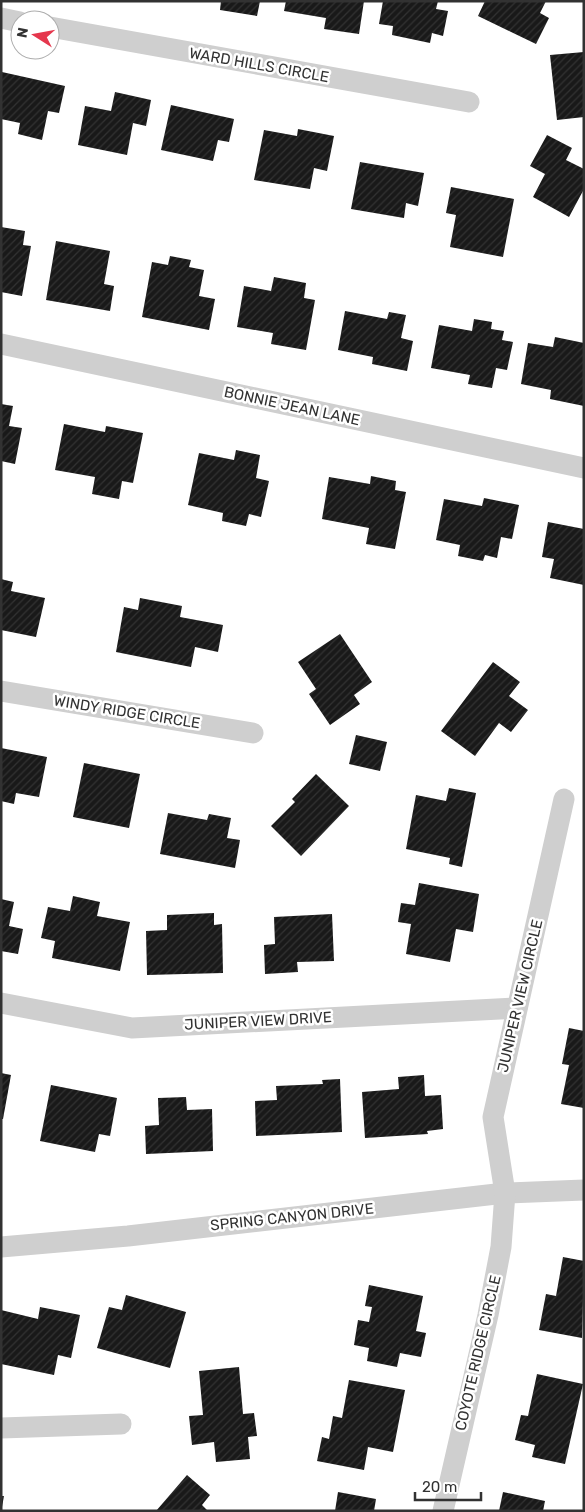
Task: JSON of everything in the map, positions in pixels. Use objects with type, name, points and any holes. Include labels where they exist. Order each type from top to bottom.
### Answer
[{"type":"street","name":"WARD HILLS CIRCLE","points":[[60,29],[468,102]]},
{"type":"street","name":"BONNIE JEAN LANE","points":[[1,344],[584,468]]},
{"type":"street","name":"WINDY RIDGE CIRCLE","points":[[1,691],[253,733]]},
{"type":"street","name":"JUNIPER VIEW CIRCLE","points":[[505,1193],[493,1117],[564,799]]},
{"type":"street","name":"JUNIPER VIEW DRIVE","points":[[1,1003],[132,1028],[518,1008]]},
{"type":"street","name":"SPRING CANYON DRIVE","points":[[1,1247],[128,1236],[505,1193],[584,1190]]},
{"type":"street","name":"COYOTE RIDGE CIRCLE","points":[[442,1511],[488,1315],[501,1247],[505,1193]]},
{"type":"street","points":[[1,1428],[121,1424]]},
{"type":"building","points":[[221,1],[260,1],[257,16],[220,10]]},
{"type":"building","points":[[286,1],[364,1],[359,34],[324,29],[326,18],[284,11]]},
{"type":"building","points":[[383,1],[438,1],[436,9],[448,11],[443,36],[432,33],[430,43],[392,35],[393,26],[379,24]]},
{"type":"building","points":[[485,1],[546,1],[540,13],[549,18],[536,44],[478,16]]},
{"type":"building","points":[[584,52],[584,117],[557,120],[550,55]]},
{"type":"building","points":[[2,72],[65,86],[59,113],[48,111],[42,140],[18,134],[20,123],[1,119]]},
{"type":"building","points":[[115,92],[151,100],[146,126],[133,123],[127,155],[78,145],[85,106],[111,111]]},
{"type":"building","points":[[171,105],[234,119],[229,142],[218,140],[213,161],[161,150]]},
{"type":"building","points":[[298,129],[334,136],[327,171],[314,168],[310,189],[254,180],[264,130],[297,136]]},
{"type":"building","points":[[547,135],[572,148],[566,160],[584,169],[584,189],[569,217],[533,197],[545,174],[530,166]]},
{"type":"building","points":[[360,162],[424,173],[418,206],[406,203],[404,218],[351,209]]},
{"type":"building","points":[[451,187],[514,199],[503,257],[450,247],[456,215],[446,213]]},
{"type":"building","points":[[1,227],[25,231],[23,245],[31,246],[22,296],[1,292]]},
{"type":"building","points":[[56,241],[110,251],[104,284],[114,286],[110,311],[46,300]]},
{"type":"building","points":[[170,256],[191,260],[189,267],[204,270],[199,296],[215,299],[209,330],[142,317],[152,262],[168,265]]},
{"type":"building","points":[[274,277],[306,283],[304,298],[315,300],[306,350],[271,344],[273,333],[237,327],[244,286],[271,291]]},
{"type":"building","points":[[345,311],[387,319],[389,312],[406,315],[401,338],[413,341],[407,371],[372,364],[373,357],[338,350]]},
{"type":"building","points":[[474,319],[492,322],[491,329],[504,331],[502,340],[513,342],[507,370],[496,368],[492,388],[468,384],[470,375],[431,368],[439,325],[472,331]]},
{"type":"building","points":[[555,337],[584,343],[584,406],[550,399],[551,390],[521,384],[528,343],[553,347]]},
{"type":"building","points":[[1,404],[13,406],[9,426],[22,428],[15,464],[1,461]]},
{"type":"building","points":[[64,424],[105,432],[106,426],[143,433],[133,483],[122,481],[119,499],[92,494],[95,477],[55,470]]},
{"type":"building","points":[[236,450],[260,455],[256,478],[269,481],[261,517],[249,514],[246,526],[222,521],[223,513],[188,505],[199,453],[234,460]]},
{"type":"building","points":[[371,476],[396,481],[395,490],[406,492],[395,549],[366,544],[369,528],[322,519],[329,477],[370,484]]},
{"type":"building","points":[[484,498],[519,505],[512,539],[501,537],[497,558],[485,555],[483,561],[458,556],[460,545],[436,540],[444,499],[482,506]]},
{"type":"building","points":[[548,522],[584,529],[584,585],[550,578],[554,559],[542,557]]},
{"type":"building","points":[[1,579],[13,582],[11,591],[45,598],[36,637],[1,630]]},
{"type":"building","points":[[140,598],[182,606],[180,617],[223,625],[218,652],[195,647],[191,667],[116,652],[124,607],[138,610]]},
{"type":"building","points":[[340,634],[372,682],[354,695],[360,704],[330,725],[309,694],[316,689],[298,662]]},
{"type":"building","points":[[493,662],[520,682],[509,696],[528,710],[511,732],[499,723],[475,756],[441,731]]},
{"type":"building","points":[[356,735],[387,742],[380,771],[349,764]]},
{"type":"building","points":[[1,748],[47,757],[39,797],[16,793],[14,804],[1,801]]},
{"type":"building","points":[[84,763],[140,774],[129,828],[73,817]]},
{"type":"building","points":[[316,774],[349,806],[301,856],[271,826],[295,802],[292,799]]},
{"type":"building","points":[[449,788],[476,793],[462,867],[449,864],[450,858],[406,849],[416,795],[446,801]]},
{"type":"building","points":[[168,813],[207,820],[209,814],[231,818],[227,838],[240,840],[235,868],[160,854]]},
{"type":"building","points":[[419,883],[479,894],[473,932],[456,929],[450,962],[406,954],[411,924],[398,922],[401,903],[415,905]]},
{"type":"building","points":[[73,896],[100,902],[97,916],[130,922],[120,971],[52,958],[55,941],[41,938],[48,907],[70,911]]},
{"type":"building","points":[[1,899],[14,902],[9,926],[23,929],[18,954],[1,951]]},
{"type":"building","points":[[214,913],[214,925],[222,924],[223,973],[147,975],[146,931],[167,930],[167,915]]},
{"type":"building","points":[[332,914],[334,961],[297,962],[298,972],[265,974],[264,945],[275,944],[274,917]]},
{"type":"building","points":[[569,1028],[584,1031],[584,1108],[561,1104],[569,1065],[562,1064]]},
{"type":"building","points":[[1,1073],[11,1075],[3,1119],[1,1119]]},
{"type":"building","points":[[424,1075],[425,1096],[441,1095],[443,1129],[427,1131],[428,1134],[365,1138],[362,1092],[399,1089],[398,1077]]},
{"type":"building","points":[[340,1079],[342,1132],[256,1136],[255,1101],[277,1100],[276,1086],[323,1084],[322,1080]]},
{"type":"building","points":[[51,1085],[117,1098],[110,1136],[99,1134],[95,1152],[40,1141]]},
{"type":"building","points":[[186,1097],[187,1110],[212,1109],[213,1151],[146,1154],[145,1126],[159,1125],[158,1098]]},
{"type":"building","points":[[563,1257],[584,1261],[582,1338],[539,1330],[546,1294],[556,1296]]},
{"type":"building","points":[[369,1285],[423,1296],[416,1331],[426,1333],[421,1357],[400,1353],[397,1367],[367,1361],[369,1348],[354,1345],[358,1320],[369,1322],[372,1307],[365,1306]]},
{"type":"building","points":[[126,1295],[186,1312],[170,1368],[97,1348],[109,1307],[122,1310]]},
{"type":"building","points":[[40,1307],[80,1315],[71,1358],[58,1355],[54,1375],[1,1364],[1,1310],[38,1319]]},
{"type":"building","points":[[239,1367],[243,1414],[254,1413],[257,1436],[248,1437],[250,1459],[216,1462],[214,1442],[192,1445],[189,1416],[203,1415],[199,1371]]},
{"type":"building","points":[[537,1374],[583,1384],[565,1464],[532,1457],[535,1445],[515,1440],[521,1415],[528,1416]]},
{"type":"building","points":[[349,1380],[405,1390],[393,1452],[368,1447],[364,1470],[317,1461],[322,1437],[329,1439],[333,1416],[342,1418]]},
{"type":"building","points":[[187,1475],[210,1495],[202,1505],[208,1511],[156,1511]]},
{"type":"building","points":[[338,1492],[376,1499],[374,1511],[335,1511]]},
{"type":"building","points":[[503,1492],[545,1501],[543,1511],[499,1511]]},
{"type":"building","points":[[1,1496],[4,1496],[2,1507],[1,1507]]}]
